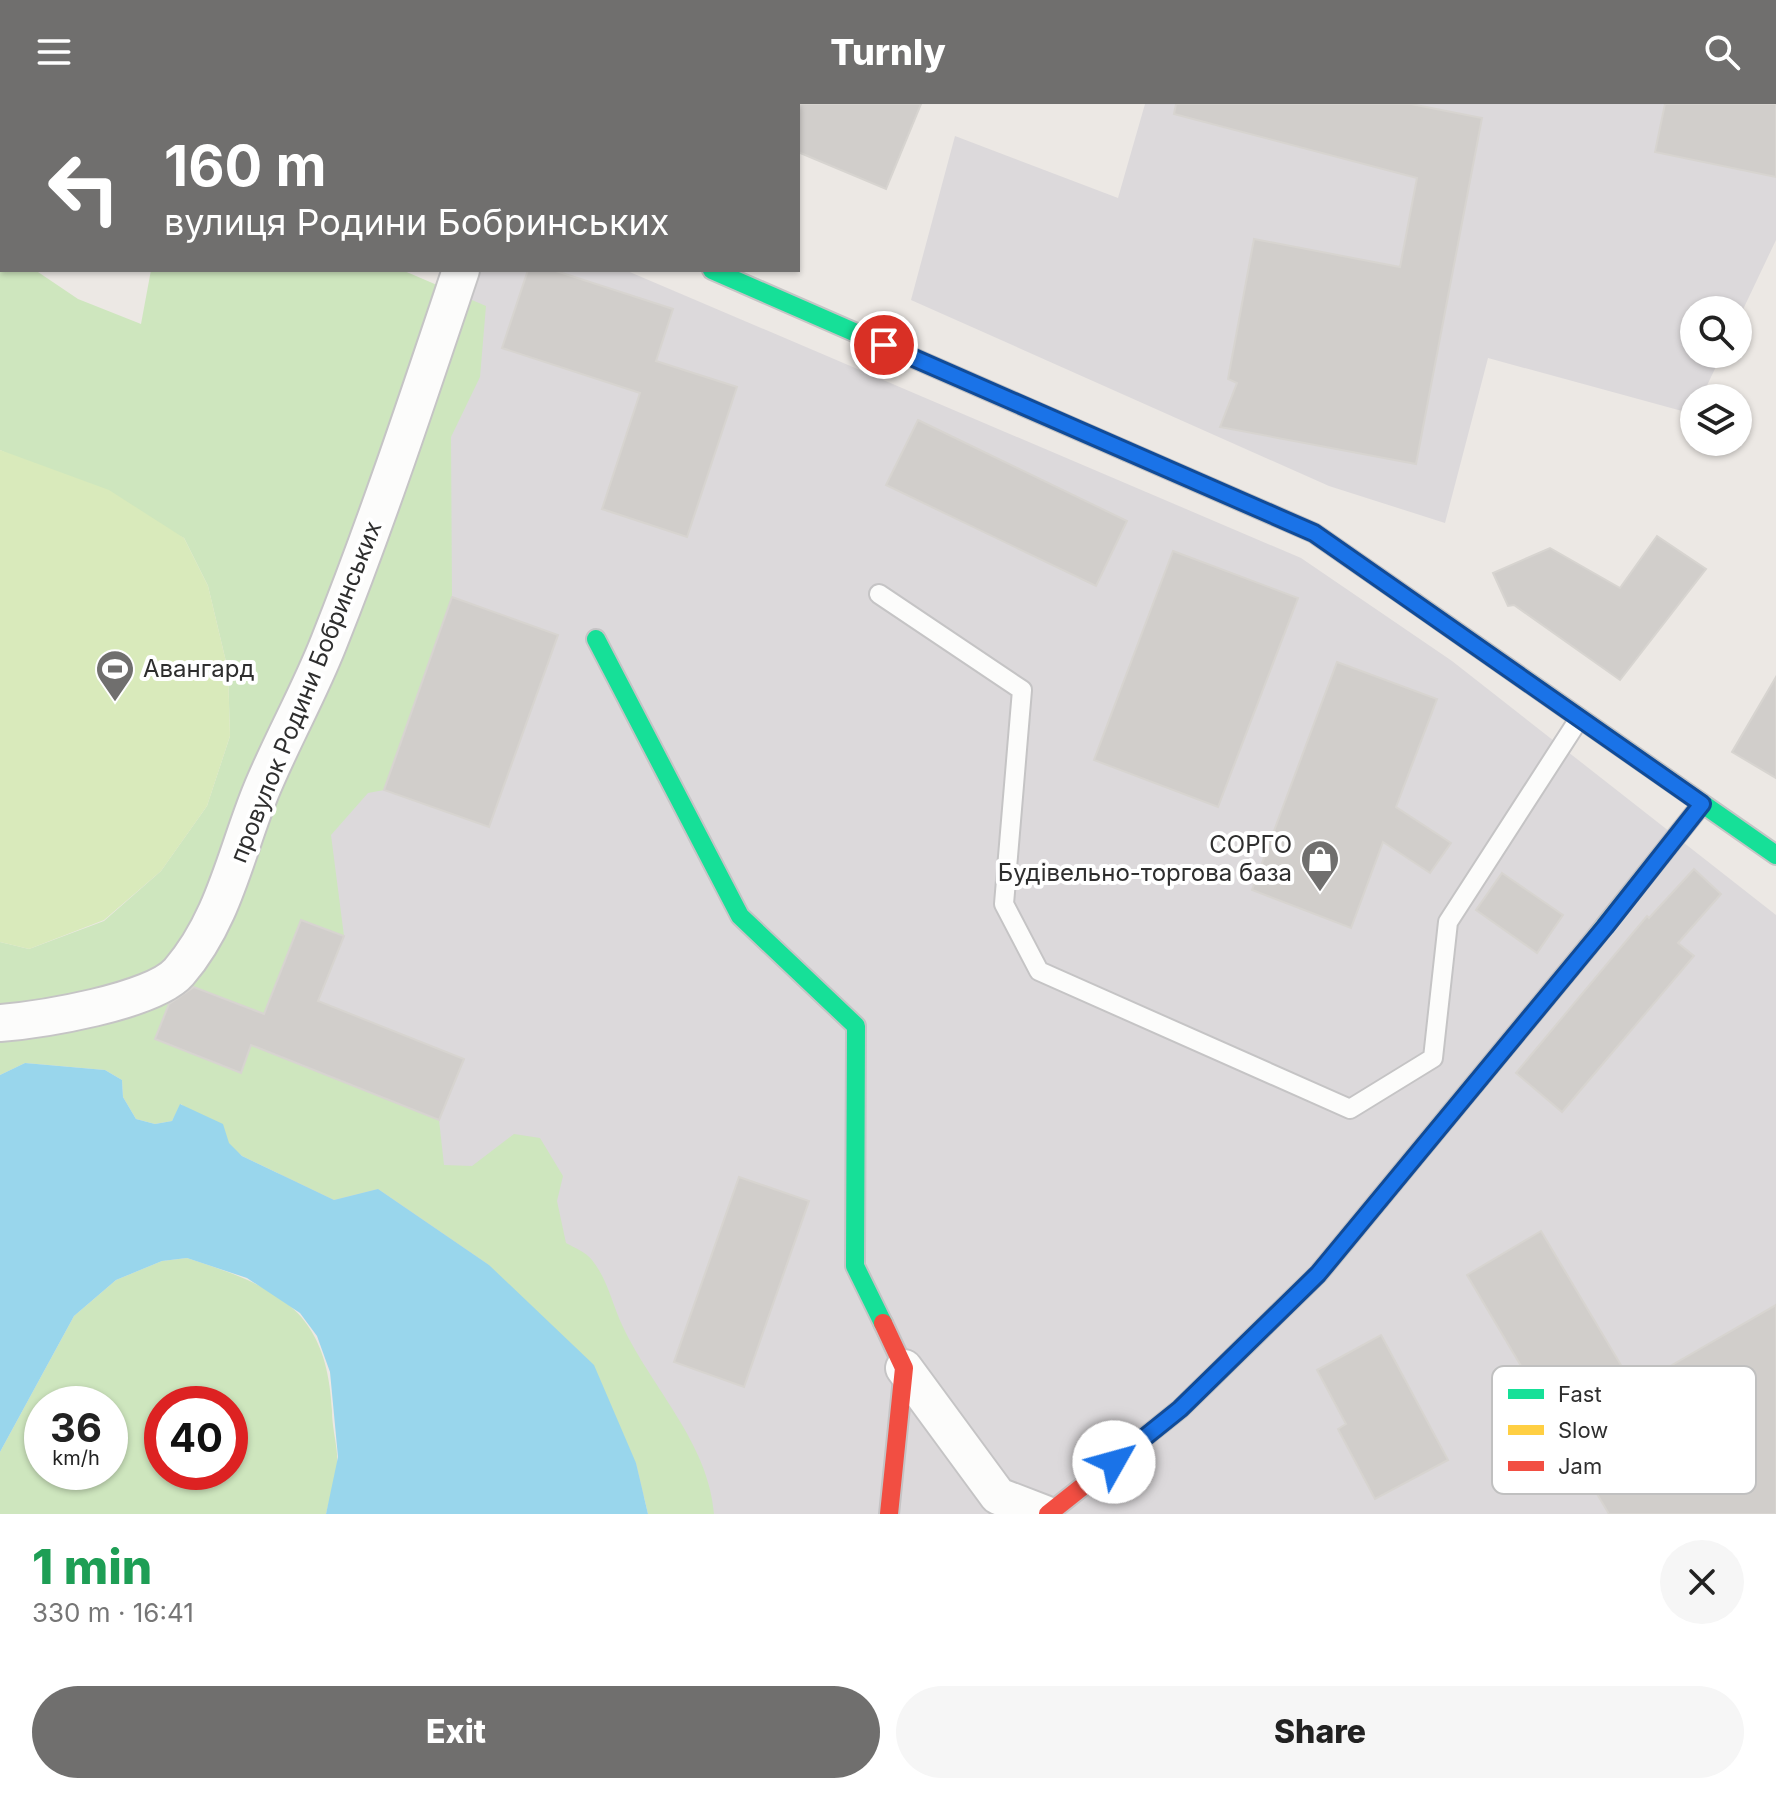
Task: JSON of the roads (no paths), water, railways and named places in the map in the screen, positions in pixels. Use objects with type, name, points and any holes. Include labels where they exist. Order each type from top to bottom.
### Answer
[{"type":"street","name":"провулок Родини Бобринських","points":[[0,1023],[45,1019],[135,995],[177,974],[222,902],[260,792],[328,646],[391,480],[460,272]]},
{"type":"street","points":[[717,272],[1314,533],[1776,855]]},
{"type":"street","points":[[596,639],[740,916],[856,1026],[855,1266],[904,1368],[987,1505],[1047,1514],[1180,1409],[1318,1274],[1595,939],[1702,804]]},
{"type":"street","points":[[889,1514],[904,1368]]},
{"type":"lane","points":[[879,594],[1022,690],[1004,904],[1039,971],[1350,1109],[1433,1058],[1448,922],[1579,719]]},
{"type":"water","points":[[25,1063],[105,1070],[122,1080],[123,1097],[136,1119],[155,1124],[172,1121],[180,1104],[223,1124],[229,1143],[242,1156],[334,1200],[378,1189],[489,1265],[594,1365],[636,1463],[648,1514],[326,1514],[338,1457],[330,1372],[317,1336],[300,1313],[247,1278],[187,1258],[162,1261],[116,1280],[74,1316],[36,1386],[24,1386],[24,1408],[0,1452],[0,1075]]},
{"type":"place","name":"Авангард","points":[[115,703]]},
{"type":"place","name":"СОРГО Будівельно-торгова база","points":[[1320,893]]}]
